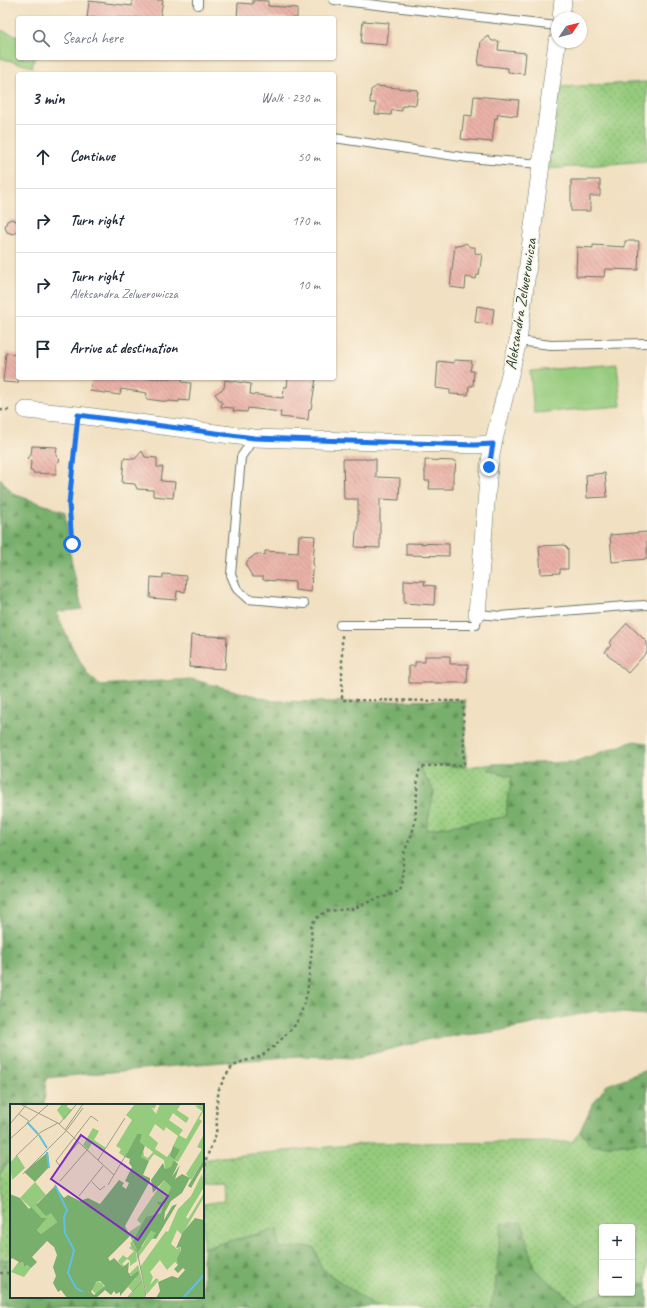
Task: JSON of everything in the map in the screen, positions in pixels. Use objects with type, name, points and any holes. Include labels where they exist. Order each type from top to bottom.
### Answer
[{"type":"street","points":[[562,12],[563,0]]},
{"type":"street","name":"Aleksandra Zelwerowicza","points":[[477,614],[489,467],[493,444],[518,341],[556,48]]},
{"type":"street","points":[[26,410],[78,415],[254,438],[475,445],[493,444]]},
{"type":"lane","points":[[334,0],[551,25]]},
{"type":"lane","points":[[336,138],[468,158],[541,164]]},
{"type":"lane","points":[[518,341],[551,345],[647,343]]},
{"type":"lane","points":[[254,438],[241,457],[231,575],[236,589],[248,599],[304,604]]},
{"type":"lane","points":[[340,625],[476,625],[477,614],[500,616],[647,605]]},
{"type":"path","points":[[72,544],[69,504],[78,415]]},
{"type":"path","points":[[204,1176],[206,1159],[216,1134],[216,1108],[219,1089],[225,1077],[232,1067],[241,1062],[260,1057],[276,1045],[296,1024],[307,994],[312,948],[311,927],[314,921],[327,910],[352,909],[400,890],[403,880],[403,855],[412,834],[415,822],[419,771],[425,766],[464,764],[463,701],[342,700],[343,639],[340,625]]},
{"type":"green space","points":[[0,30],[16,35],[16,60],[34,60],[32,67],[0,58]]},
{"type":"green space","points":[[647,82],[647,161],[549,169],[561,87]]},
{"type":"green space","points":[[617,364],[621,406],[534,413],[530,371]]},
{"type":"green space","points":[[0,478],[13,494],[65,512],[69,549],[82,609],[56,612],[71,645],[88,675],[100,685],[191,679],[274,701],[328,702],[465,700],[466,767],[417,763],[434,791],[426,830],[505,817],[512,777],[487,769],[494,764],[573,762],[634,741],[647,743],[647,1015],[596,1011],[493,1032],[430,1039],[356,1058],[299,1056],[46,1078],[44,1104],[10,1104],[10,1161],[0,1175]]},
{"type":"green space","points":[[417,763],[466,767],[494,764],[487,769],[512,777],[505,817],[425,830],[434,791]]},
{"type":"green space","points":[[647,1070],[647,1143],[591,1146],[580,1131],[592,1105],[607,1085]]},
{"type":"green space","points":[[580,1131],[591,1146],[647,1143],[647,1283],[635,1285],[635,1224],[599,1224],[599,1296],[575,1303],[534,1269],[522,1222],[498,1262],[495,1291],[490,1308],[377,1308],[322,1269],[314,1247],[279,1248],[277,1229],[204,1248],[204,1204],[224,1201],[223,1183],[204,1184],[204,1160],[371,1143],[572,1142]]},
{"type":"green space","points":[[7,1163],[10,1164],[10,1260],[0,1260],[0,1175]]},
{"type":"green space","points":[[522,1222],[534,1269],[575,1303],[599,1296],[635,1296],[635,1285],[647,1283],[647,1308],[490,1308],[495,1291],[501,1224]]},
{"type":"green space","points":[[277,1229],[279,1248],[314,1247],[322,1269],[377,1308],[0,1308],[0,1260],[10,1260],[10,1298],[204,1298],[204,1248]]},
{"type":"building","points":[[133,0],[163,0],[160,16],[87,16],[89,1],[132,6]]},
{"type":"building","points":[[253,0],[268,1],[268,6],[297,8],[297,16],[237,16],[238,3],[253,4]]},
{"type":"building","points":[[363,21],[389,23],[387,45],[361,43]]},
{"type":"building","points":[[488,36],[492,41],[499,41],[498,50],[526,53],[524,74],[508,72],[508,68],[478,65],[481,41]]},
{"type":"building","points":[[377,86],[418,90],[416,105],[406,104],[406,106],[402,106],[402,111],[392,110],[391,115],[375,114],[376,103],[370,103],[371,90]]},
{"type":"building","points":[[474,96],[519,100],[517,116],[498,114],[497,119],[495,118],[492,142],[461,139],[464,115],[472,116]]},
{"type":"building","points":[[571,180],[600,180],[600,196],[590,196],[590,211],[571,211]]},
{"type":"building","points":[[12,219],[16,221],[16,233],[13,234],[7,232],[5,227],[7,221]]},
{"type":"building","points":[[625,241],[639,241],[638,270],[605,269],[604,277],[576,276],[577,247],[593,248],[593,245],[625,247]]},
{"type":"building","points":[[466,243],[470,247],[475,247],[475,253],[482,254],[479,275],[477,275],[476,279],[466,277],[465,289],[450,287],[455,245],[460,246]]},
{"type":"building","points":[[477,306],[494,309],[492,325],[475,322]]},
{"type":"building","points":[[6,353],[16,355],[16,380],[18,380],[18,383],[3,382]]},
{"type":"building","points":[[454,360],[472,361],[470,371],[474,371],[473,386],[469,386],[468,395],[450,394],[450,390],[436,388],[438,361],[454,363]]},
{"type":"building","points":[[92,380],[182,380],[182,382],[191,383],[189,401],[179,400],[179,402],[146,399],[147,393],[121,389],[120,395],[90,391]]},
{"type":"building","points":[[225,380],[251,384],[250,394],[283,398],[284,387],[287,387],[288,380],[316,380],[308,420],[280,417],[281,412],[248,408],[247,412],[233,411],[234,408],[221,407],[222,403],[215,394],[224,388]]},
{"type":"building","points":[[32,446],[57,447],[56,456],[60,460],[56,464],[56,474],[33,473],[33,471],[30,471],[31,462],[27,458],[31,455]]},
{"type":"building","points":[[142,451],[145,457],[157,458],[157,467],[163,467],[161,481],[175,482],[173,498],[153,496],[153,490],[137,489],[135,484],[122,483],[124,458],[135,459]]},
{"type":"building","points":[[343,459],[376,459],[376,477],[400,478],[399,500],[380,499],[380,548],[355,547],[356,532],[358,529],[358,499],[344,499]]},
{"type":"building","points":[[425,460],[456,461],[455,471],[453,473],[453,489],[429,489],[430,481],[425,481]]},
{"type":"building","points":[[605,473],[607,497],[587,498],[586,475]]},
{"type":"building","points":[[647,532],[647,559],[612,562],[610,535]]},
{"type":"building","points":[[299,535],[315,536],[313,562],[314,569],[312,571],[311,592],[295,590],[295,582],[263,580],[263,577],[253,577],[246,566],[247,561],[256,554],[265,555],[265,551],[298,553]]},
{"type":"building","points":[[406,543],[449,544],[449,556],[406,555]]},
{"type":"building","points":[[564,545],[568,549],[568,569],[560,569],[560,573],[541,574],[539,546]]},
{"type":"building","points":[[163,574],[186,576],[185,592],[177,591],[176,600],[150,598],[151,577],[163,578]]},
{"type":"building","points":[[404,580],[425,581],[424,585],[435,586],[434,605],[404,603]]},
{"type":"building","points":[[627,623],[647,642],[647,652],[628,673],[605,652],[611,645],[609,643]]},
{"type":"building","points":[[191,635],[227,637],[225,669],[189,667]]},
{"type":"building","points":[[425,656],[450,656],[450,664],[468,664],[467,683],[409,683],[409,666],[415,666],[415,662],[425,662]]},
{"type":"route","points":[[72,544],[69,504],[74,442],[78,415],[254,438],[475,445],[493,444],[489,467]]}]
